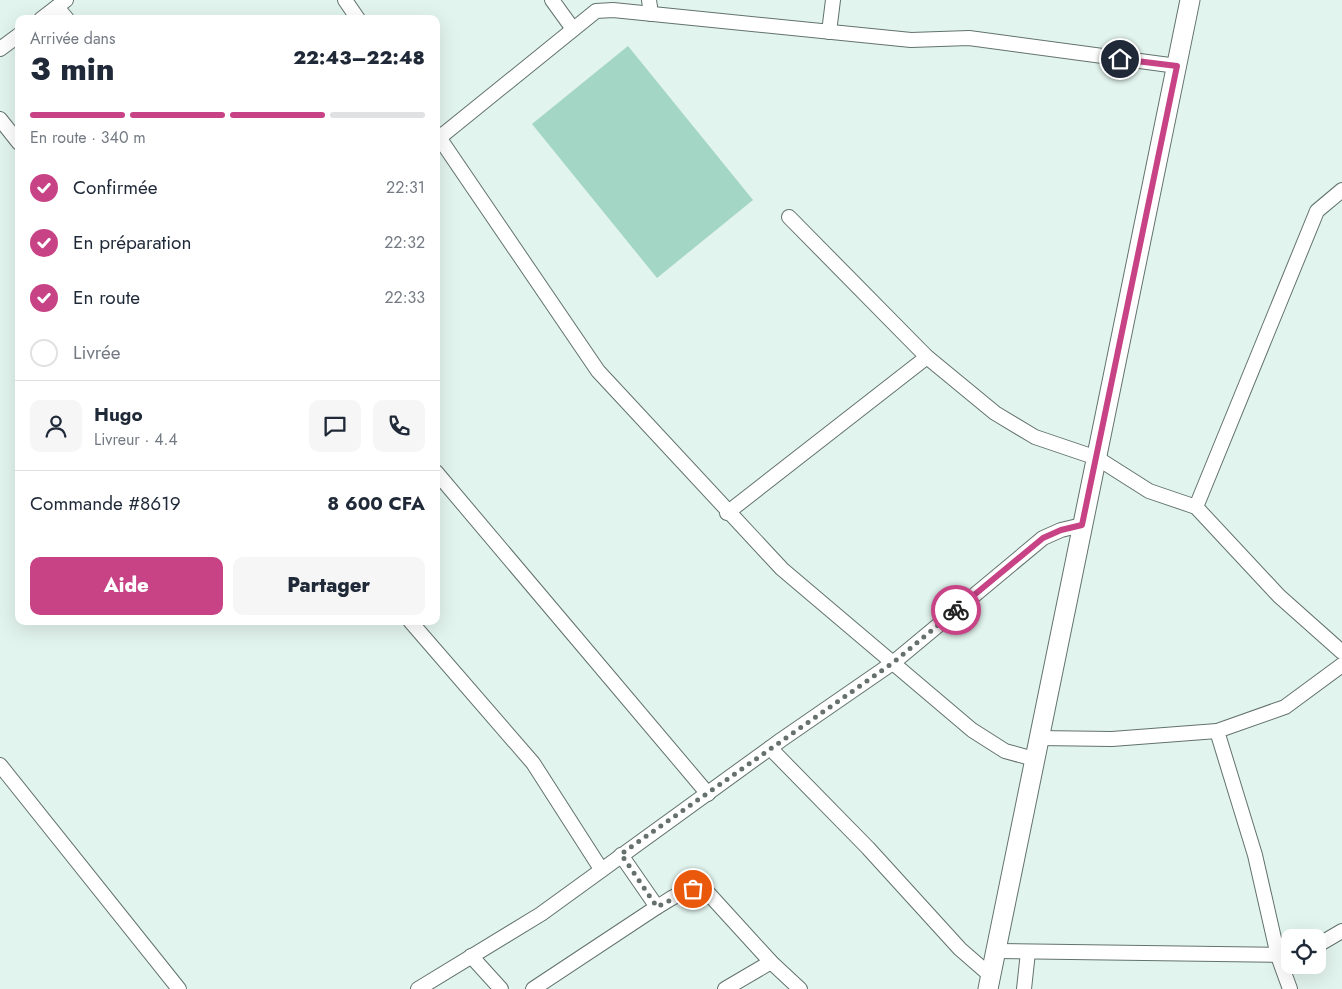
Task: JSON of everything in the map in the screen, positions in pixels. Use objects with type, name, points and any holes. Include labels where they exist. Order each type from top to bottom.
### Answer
[{"type":"main road","points":[[989,983],[1190,0]]},
{"type":"street","points":[[345,0],[355,15]]},
{"type":"street","points":[[552,0],[573,29]]},
{"type":"street","points":[[829,32],[832,0]]},
{"type":"street","points":[[46,15],[62,3],[66,15]]},
{"type":"street","points":[[440,134],[596,11],[650,7],[829,32],[911,40],[969,38],[1177,66]]},
{"type":"street","points":[[0,50],[15,39]]},
{"type":"street","points":[[0,120],[15,138]]},
{"type":"street","points":[[440,139],[598,371],[727,513],[782,569],[972,730],[1005,751],[1034,759]]},
{"type":"street","points":[[1196,507],[1317,211],[1342,190]]},
{"type":"street","points":[[789,217],[927,357],[995,413],[1036,437],[1097,458],[1149,492],[1196,507],[1279,596],[1342,652]]},
{"type":"street","points":[[727,513],[927,357]]},
{"type":"street","points":[[440,477],[708,794]]},
{"type":"street","points":[[418,989],[541,914],[621,854],[894,662],[1043,538],[1061,530],[1082,525]]},
{"type":"street","points":[[413,625],[533,763],[601,869]]},
{"type":"street","points":[[1038,738],[1112,740],[1217,731],[1284,708],[1342,665]]},
{"type":"street","points":[[1217,731],[1281,945]]},
{"type":"street","points":[[770,748],[868,848],[989,983]]},
{"type":"street","points":[[0,765],[179,989]]},
{"type":"street","points":[[621,854],[657,907]]},
{"type":"street","points":[[533,989],[657,907],[684,891],[700,888],[708,893],[771,962],[800,989]]},
{"type":"street","points":[[1326,940],[1342,931]]},
{"type":"street","points":[[996,951],[1281,955]]},
{"type":"street","points":[[1024,989],[1028,952]]},
{"type":"street","points":[[471,956],[501,989]]},
{"type":"street","points":[[725,989],[771,962]]},
{"type":"street","points":[[1287,974],[1290,989]]},
{"type":"green space","points":[[628,46],[753,200],[657,278],[532,124]]},
{"type":"way so far","points":[[693,889],[684,891],[657,907],[621,854],[672,820],[781,740],[894,662],[956,610]]},
{"type":"route","points":[[956,610],[1043,538],[1061,530],[1082,525],[1177,66],[1120,59]]}]
